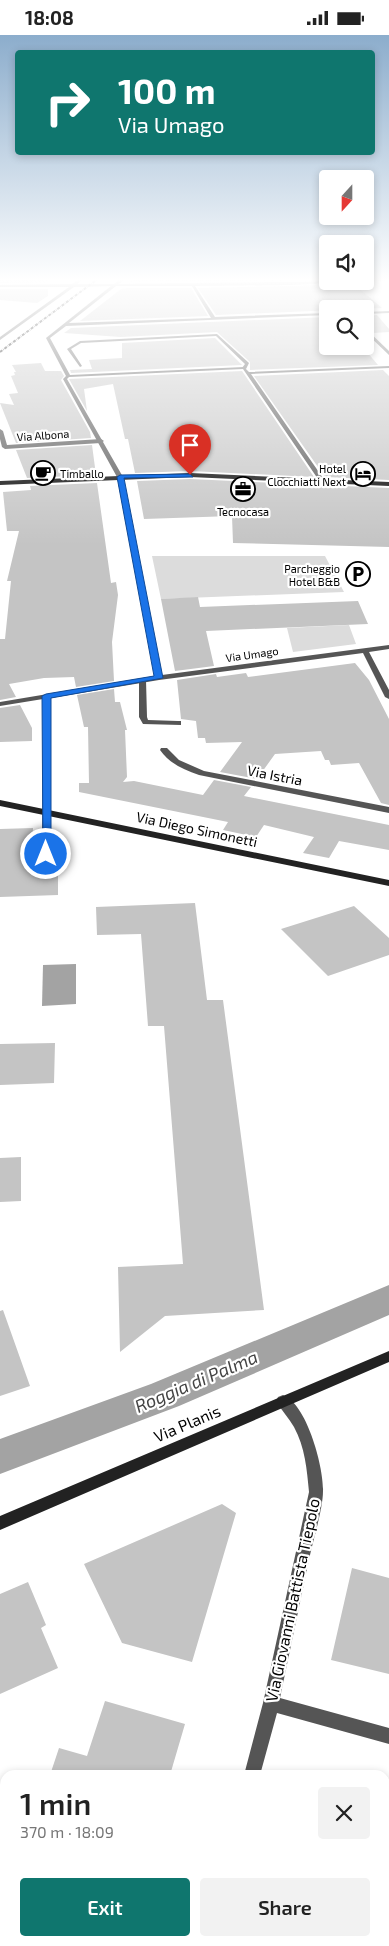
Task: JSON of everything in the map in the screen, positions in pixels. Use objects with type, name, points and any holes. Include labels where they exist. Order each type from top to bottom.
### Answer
[{"type":"main road","points":[[0,483],[120,477],[199,476],[389,484]]},
{"type":"main road","name":"Via Diego Simonetti","points":[[0,803],[389,883]]},
{"type":"main road","name":"Via Planis","points":[[0,1523],[389,1356]]},
{"type":"street","name":"Via Albona","points":[[63,367],[68,376],[65,379],[120,477],[159,678]]},
{"type":"street","points":[[248,373],[385,367]]},
{"type":"street","points":[[68,376],[244,368],[322,481]]},
{"type":"street","name":"Via Albona","points":[[0,431],[5,447],[101,441]]},
{"type":"street","name":"Via Umago","points":[[0,704],[142,680],[389,647]]},
{"type":"street","points":[[365,650],[389,697]]},
{"type":"street","points":[[142,680],[143,717],[146,722],[178,723]]},
{"type":"street","points":[[46,696],[46,854]]},
{"type":"street","name":"Via Istria","points":[[164,750],[169,758],[184,766],[223,779],[389,811]]},
{"type":"street","name":"Via Giovanni Battista Tiepolo","points":[[253,1770],[270,1703],[316,1492],[314,1459],[306,1437],[284,1401]]},
{"type":"street","points":[[270,1703],[389,1737]]},
{"type":"shaded area","points":[[152,556],[325,556],[344,592],[161,599]]},
{"type":"shaded area","points":[[349,625],[356,644],[293,652],[287,628]]},
{"type":"shaded area","points":[[76,964],[76,1004],[42,1006],[43,965]]},
{"type":"building","points":[[13,367],[43,367],[45,371],[61,371],[64,376],[61,380],[90,432],[91,438],[16,443],[0,403],[14,405],[9,394],[18,393],[11,376],[15,375],[14,372],[16,372]]},
{"type":"building","points":[[91,367],[195,367],[71,373],[70,370],[92,369]]},
{"type":"building","points":[[250,367],[322,367],[250,370]]},
{"type":"building","points":[[383,370],[389,376],[389,480],[325,477],[254,376]]},
{"type":"building","points":[[242,371],[314,477],[190,471],[135,473],[128,439],[125,439],[113,384],[84,389],[87,411],[69,379]]},
{"type":"building","points":[[92,445],[96,475],[27,478],[16,450]]},
{"type":"building","points":[[190,479],[389,488],[389,547],[233,543],[232,516],[144,519],[137,481]]},
{"type":"building","points":[[97,483],[111,583],[116,582],[118,595],[112,642],[114,681],[76,687],[74,677],[44,678],[9,684],[16,697],[0,700],[0,639],[5,639],[11,581],[7,581],[19,531],[7,531],[3,492],[31,490],[30,486]]},
{"type":"building","points":[[198,597],[200,607],[358,601],[368,624],[206,631],[214,666],[175,671],[161,599]]},
{"type":"building","points":[[355,663],[369,680],[389,719],[389,805],[381,803],[359,763],[331,765],[329,760],[325,760],[321,751],[275,754],[257,779],[220,772],[242,742],[206,743],[205,738],[198,738],[196,721],[181,719],[177,680],[216,674],[217,677],[246,673],[248,677]]},
{"type":"building","points":[[114,689],[115,702],[120,702],[127,730],[125,730],[127,777],[123,782],[134,781],[203,795],[214,780],[251,787],[244,796],[389,825],[389,850],[339,841],[329,858],[303,853],[314,837],[264,825],[256,837],[223,830],[228,822],[79,792],[79,783],[89,783],[88,727],[84,727],[77,695]]},
{"type":"building","points":[[20,705],[32,728],[32,741],[0,742],[0,708]]},
{"type":"building","points":[[33,828],[31,866],[58,865],[58,895],[0,897],[0,829]]},
{"type":"building","points":[[195,903],[207,1000],[223,1000],[264,1310],[165,1316],[120,1352],[118,1267],[183,1264],[164,1026],[148,1026],[141,934],[97,935],[96,907]]},
{"type":"building","points":[[354,906],[389,938],[389,955],[328,976],[281,929]]},
{"type":"building","points":[[55,1043],[54,1083],[0,1085],[0,1044]]},
{"type":"building","points":[[21,1157],[21,1201],[0,1202],[0,1158]]},
{"type":"building","points":[[3,1310],[30,1386],[0,1396],[0,1311]]},
{"type":"building","points":[[222,1504],[236,1513],[192,1662],[122,1643],[84,1564]]},
{"type":"building","points":[[352,1568],[389,1578],[389,1674],[331,1660]]},
{"type":"building","points":[[28,1582],[46,1625],[41,1628],[58,1668],[0,1694],[0,1594]]},
{"type":"building","points":[[105,1701],[185,1724],[171,1770],[52,1770],[59,1748],[87,1756]]},
{"type":"waterway","name":"Roggia di Palma","points":[[0,1457],[165,1395],[389,1299]]},
{"type":"place","name":"Timballo","points":[[43,473]]},
{"type":"place","name":"Hotel Clocchiatti Next","points":[[363,474]]},
{"type":"place","name":"Tecnocasa","points":[[243,489]]},
{"type":"place","name":"Parcheggio Hotel B&B","points":[[358,574]]},
{"type":"route","points":[[46,854],[46,696],[159,678],[120,477],[190,475]]}]
